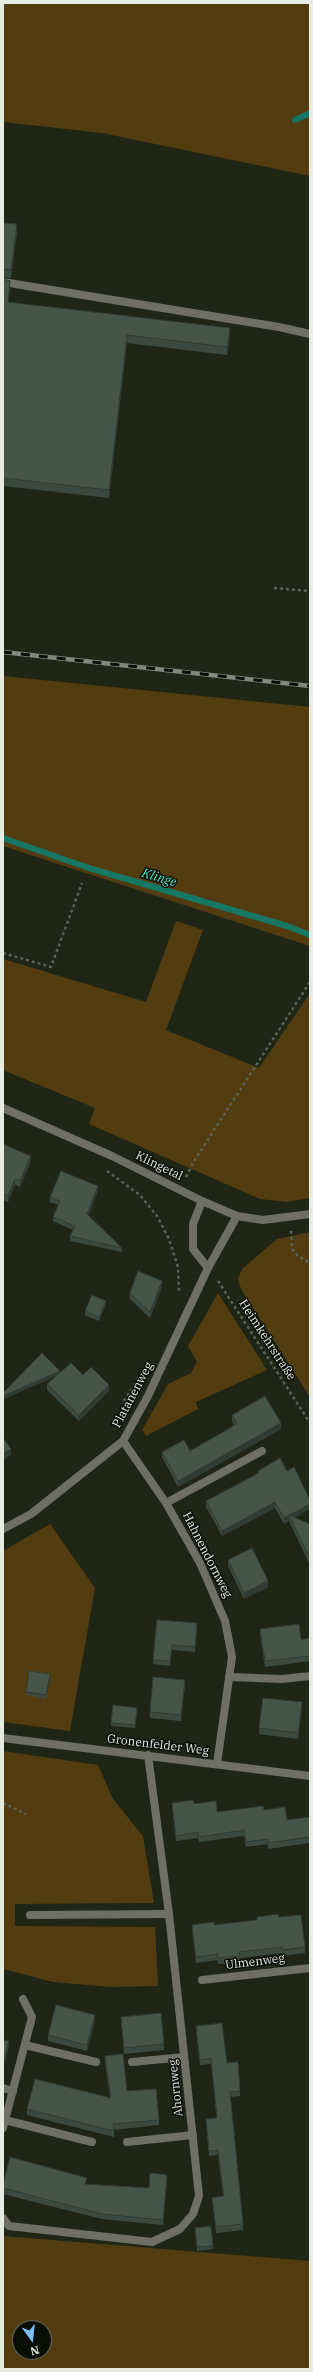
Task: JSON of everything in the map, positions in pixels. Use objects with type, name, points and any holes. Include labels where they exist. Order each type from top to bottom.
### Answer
[{"type":"street","points":[[3,282],[279,327],[310,334]]},
{"type":"street","name":"Klingetal","points":[[3,1108],[112,1156],[202,1201],[237,1216],[264,1220],[310,1214]]},
{"type":"street","points":[[202,1201],[193,1224],[193,1249],[208,1268]]},
{"type":"street","name":"Platanenweg","points":[[3,1529],[31,1514],[123,1441],[148,1396],[208,1268],[237,1216]]},
{"type":"street","name":"Hahnendornweg","points":[[123,1441],[166,1504],[200,1563],[219,1602],[226,1621],[232,1657],[218,1764]]},
{"type":"street","points":[[166,1504],[262,1451]]},
{"type":"street","points":[[229,1678],[282,1679],[310,1676]]},
{"type":"street","name":"Gronenfelder Weg","points":[[3,1738],[310,1776]]},
{"type":"street","name":"Ahornweg","points":[[3,2218],[10,2226],[152,2242],[180,2229],[193,2214],[199,2196],[169,1914],[148,1755]]},
{"type":"street","points":[[30,1915],[169,1914]]},
{"type":"street","name":"Ulmenweg","points":[[202,1980],[310,1968]]},
{"type":"street","points":[[23,2000],[32,2018],[4,2124],[92,2142]]},
{"type":"street","points":[[25,2045],[96,2062]]},
{"type":"street","points":[[132,2062],[184,2057]]},
{"type":"street","points":[[3,2088],[13,2091]]},
{"type":"street","points":[[127,2142],[193,2135]]},
{"type":"path","points":[[274,588],[310,591]]},
{"type":"path","points":[[3,953],[51,967],[82,883]]},
{"type":"path","points":[[180,1190],[194,1161],[310,982]]},
{"type":"path","points":[[105,1170],[140,1195],[156,1216],[169,1239],[178,1267],[179,1295]]},
{"type":"path","points":[[290,1217],[292,1249],[298,1256],[310,1263]]},
{"type":"path","name":"Heimkehrstraße","points":[[208,1268],[310,1423]]},
{"type":"path","points":[[124,1401],[144,1370]]},
{"type":"path","points":[[3,1803],[26,1814]]},
{"type":"shaded area","points":[[3,3],[310,3],[310,176],[102,133],[3,122]]},
{"type":"shaded area","points":[[3,676],[310,707],[310,946],[3,846]]},
{"type":"shaded area","points":[[176,921],[203,930],[166,1030],[259,1068],[310,993],[310,1198],[287,1202],[260,1199],[89,1124],[95,1108],[3,1070],[3,959],[146,1002]]},
{"type":"shaded area","points":[[310,1232],[310,1397],[241,1289],[238,1278],[242,1269],[277,1239]]},
{"type":"shaded area","points":[[218,1293],[267,1370],[196,1402],[198,1409],[146,1436],[142,1430],[168,1384],[191,1373],[197,1362],[188,1346]]},
{"type":"shaded area","points":[[50,1524],[95,1588],[70,1731],[3,1722],[3,1551]]},
{"type":"shaded area","points":[[3,1751],[98,1765],[113,1799],[143,1836],[154,1903],[15,1904],[15,1926],[155,1927],[158,1986],[110,1987],[53,1982],[3,1969]]},
{"type":"shaded area","points":[[3,2236],[310,2261],[310,2369],[3,2369]]},
{"type":"building","points":[[3,223],[17,224],[11,270],[3,269]]},
{"type":"building","points":[[3,279],[10,281],[8,302],[230,328],[227,347],[127,335],[109,490],[3,478]]},
{"type":"building","points":[[3,1144],[31,1156],[20,1181],[15,1179],[8,1196],[3,1194]]},
{"type":"building","points":[[61,1171],[98,1186],[87,1214],[122,1248],[70,1236],[75,1226],[53,1217],[60,1201],[50,1197]]},
{"type":"building","points":[[138,1271],[162,1281],[150,1312],[130,1293]]},
{"type":"building","points":[[92,1295],[106,1301],[99,1317],[85,1311]]},
{"type":"building","points":[[42,1353],[60,1371],[3,1396],[3,1393]]},
{"type":"building","points":[[71,1363],[83,1375],[91,1367],[109,1385],[79,1415],[47,1384]]},
{"type":"building","points":[[265,1396],[281,1423],[178,1481],[162,1452],[184,1440],[190,1451],[237,1424],[232,1415]]},
{"type":"building","points":[[3,1438],[11,1449],[3,1454]]},
{"type":"building","points":[[280,1458],[287,1471],[294,1467],[310,1500],[310,1504],[284,1518],[275,1502],[222,1531],[206,1501],[259,1473],[258,1471]]},
{"type":"building","points":[[289,1515],[310,1524],[310,1559]]},
{"type":"building","points":[[252,1548],[268,1581],[244,1593],[228,1560]]},
{"type":"building","points":[[157,1620],[197,1623],[195,1647],[172,1645],[170,1661],[153,1660]]},
{"type":"building","points":[[299,1624],[301,1640],[310,1638],[310,1656],[265,1661],[260,1629]]},
{"type":"building","points":[[29,1671],[50,1674],[46,1695],[26,1692]]},
{"type":"building","points":[[153,1677],[185,1680],[181,1715],[150,1712]]},
{"type":"building","points":[[263,1698],[302,1702],[298,1733],[259,1728]]},
{"type":"building","points":[[113,1705],[137,1708],[135,1725],[111,1723]]},
{"type":"building","points":[[193,1800],[194,1804],[216,1801],[217,1812],[263,1806],[264,1810],[285,1807],[287,1820],[310,1817],[310,1837],[268,1843],[268,1839],[246,1842],[244,1830],[199,1837],[198,1832],[176,1836],[172,1803]]},
{"type":"building","points":[[278,1914],[279,1917],[301,1915],[305,1947],[283,1950],[282,1947],[239,1952],[240,1956],[218,1958],[218,1954],[196,1957],[192,1925],[214,1922],[214,1925],[257,1920],[257,1917]]},
{"type":"building","points":[[56,2005],[95,2015],[87,2045],[48,2035]]},
{"type":"building","points":[[161,2013],[164,2044],[124,2048],[121,2017]]},
{"type":"building","points":[[222,2023],[227,2063],[238,2062],[240,2091],[230,2092],[243,2224],[216,2227],[212,2198],[224,2196],[218,2150],[209,2151],[206,2119],[217,2118],[211,2058],[200,2060],[196,2026]]},
{"type":"building","points":[[3,2040],[9,2041],[3,2063]]},
{"type":"building","points":[[123,2054],[127,2091],[156,2089],[159,2120],[113,2124],[114,2131],[27,2109],[35,2079],[111,2098],[105,2056]]},
{"type":"building","points":[[10,2157],[87,2178],[85,2184],[149,2188],[150,2173],[167,2175],[163,2220],[102,2214],[3,2188]]},
{"type":"building","points":[[211,2226],[213,2246],[197,2247],[195,2228]]},
{"type":"waterway","name":"Klinge","points":[[295,120],[310,113]]},
{"type":"waterway","name":"Klinge","points":[[3,838],[89,868],[287,926],[310,935]]},
{"type":"railway","points":[[3,652],[310,686]]}]
